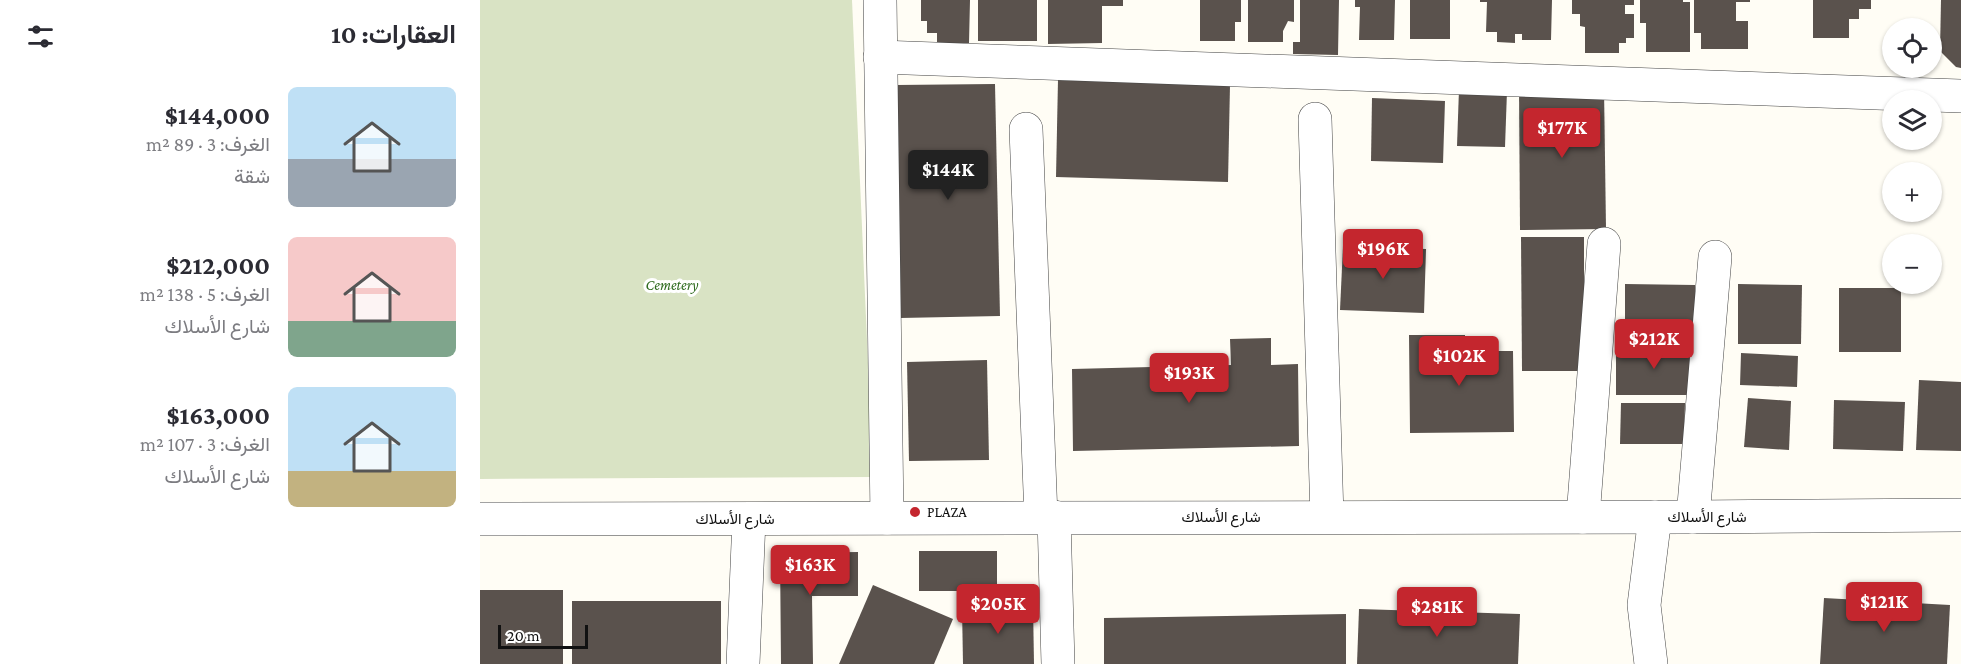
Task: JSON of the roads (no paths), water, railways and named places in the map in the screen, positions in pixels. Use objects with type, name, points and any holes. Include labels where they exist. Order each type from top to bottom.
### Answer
[{"type":"street","points":[[880,0],[887,518]]},
{"type":"street","points":[[880,57],[1961,96]]},
{"type":"street","points":[[1315,119],[1327,517]]},
{"type":"street","points":[[1026,129],[1047,517],[1058,664]]},
{"type":"street","points":[[1583,517],[1604,244]]},
{"type":"street","points":[[1693,517],[1715,257]]},
{"type":"street","name":"شارع الأسلاك","points":[[480,519],[1961,515]]},
{"type":"street","points":[[1651,664],[1644,605],[1655,517]]},
{"type":"street","points":[[742,664],[749,519]]},
{"type":"place","name":"PLAZA","points":[[915,512]]},
{"type":"park label","name":"Cemetery","points":[[672,285]]}]
